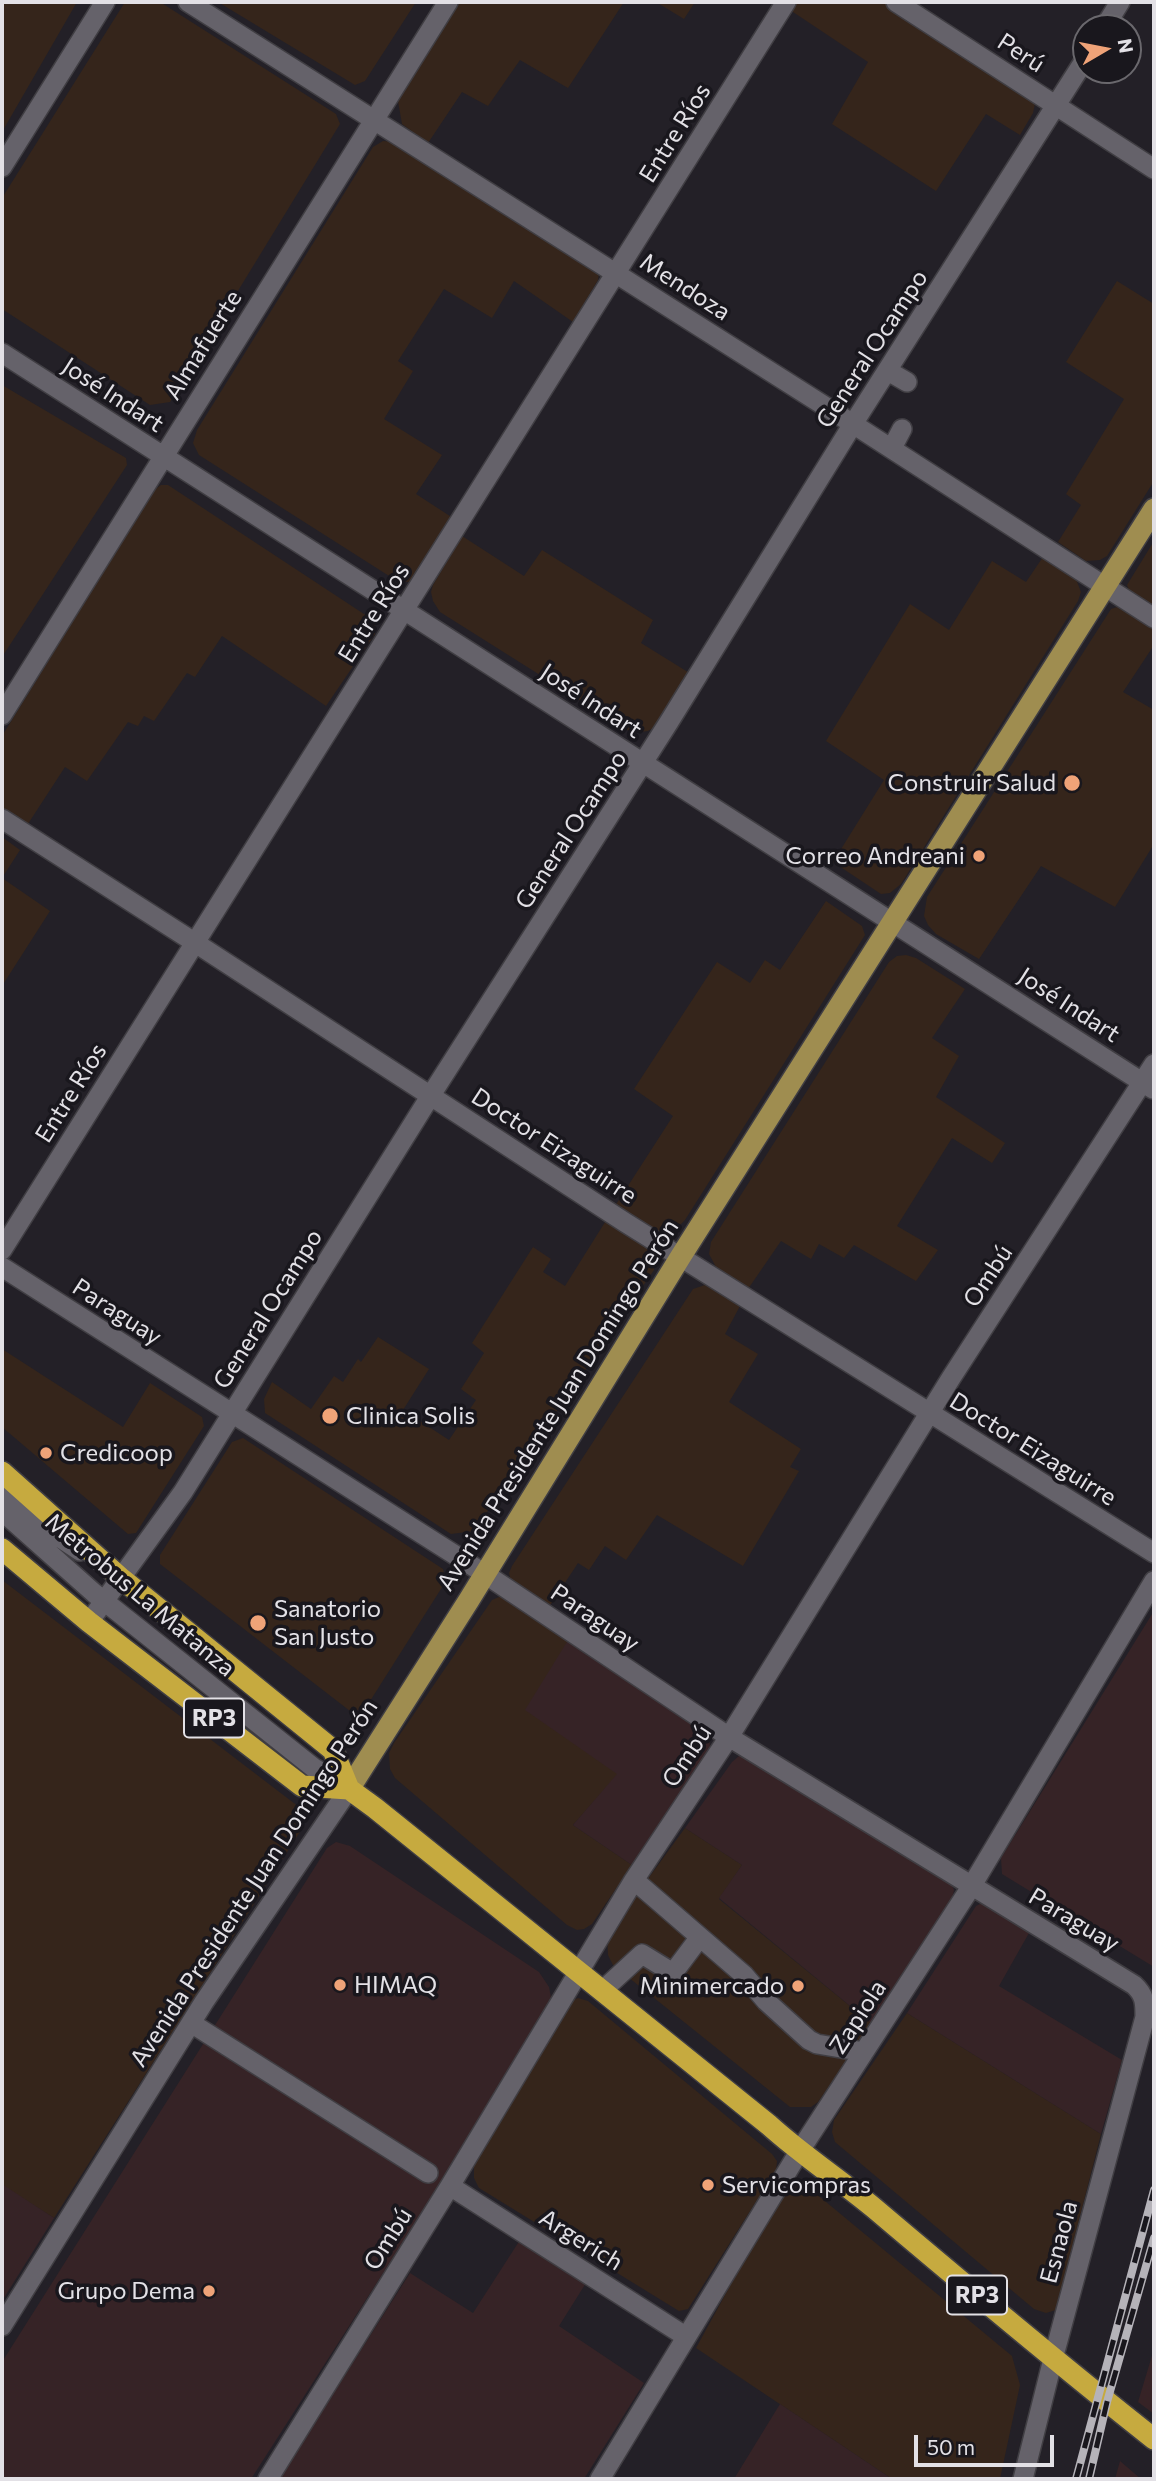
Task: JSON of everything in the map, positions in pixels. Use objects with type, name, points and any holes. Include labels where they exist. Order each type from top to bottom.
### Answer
[{"type":"highway","name":"RP3","points":[[2,1472],[122,1579],[333,1750],[349,1789],[580,1971],[799,2152],[864,2200],[1053,2359],[1154,2439]]},
{"type":"highway","name":"RP3","points":[[2,1549],[89,1622],[302,1786],[349,1789]]},
{"type":"main road","name":"Avenida Presidente Juan Domingo Perón","points":[[349,1789],[681,1256],[1154,509]]},
{"type":"street","points":[[2,167],[106,2]]},
{"type":"street","name":"Mendoza","points":[[188,2],[892,448],[1154,618]]},
{"type":"street","name":"Almafuerte","points":[[2,715],[448,2]]},
{"type":"street","name":"Entre Ríos","points":[[2,1250],[786,2]]},
{"type":"street","name":"Perú","points":[[896,2],[1154,169]]},
{"type":"street","name":"General Ocampo","points":[[89,1622],[183,1492],[853,424],[1072,81]]},
{"type":"street","name":"José Indart","points":[[2,353],[1149,1085]]},
{"type":"street","points":[[888,371],[907,382]]},
{"type":"street","points":[[892,448],[902,429]]},
{"type":"street","name":"Doctor Eizaguirre","points":[[2,819],[626,1223],[1154,1553]]},
{"type":"street","name":"Ombú","points":[[268,2479],[450,2186],[634,1880],[729,1737],[929,1413],[1149,1085],[1154,1064]]},
{"type":"street","name":"Paraguay","points":[[2,1267],[485,1574],[729,1737],[1135,1985],[1142,1993],[1145,2017]]},
{"type":"street","name":"Metrobus La Matanza","points":[[2,1489],[59,1537],[122,1579]]},
{"type":"street","name":"Metrobus La Matanza","points":[[2,1511],[104,1601],[314,1768],[349,1789]]},
{"type":"street","name":"Zapiola","points":[[600,2479],[799,2152],[971,1887],[1154,1581]]},
{"type":"street","name":"Avenida Presidente Juan Domingo Perón","points":[[2,2326],[191,2023],[349,1789]]},
{"type":"street","points":[[634,1880],[744,1975],[766,2001],[809,2040],[817,2044],[864,2052]]},
{"type":"street","points":[[603,1990],[642,1954],[673,1973],[700,1937]]},
{"type":"street","name":"Esnaola","points":[[1024,2479],[1053,2359],[1145,2017]]},
{"type":"street","points":[[191,2023],[428,2173]]},
{"type":"street","name":"Argerich","points":[[450,2186],[685,2336]]},
{"type":"shaded area","points":[[2,2],[77,2],[2,132]]},
{"type":"shaded area","points":[[125,2],[160,2],[336,114],[340,124],[170,402],[150,405],[2,309],[2,198]]},
{"type":"shaded area","points":[[218,2],[416,2],[365,81],[355,85]]},
{"type":"shaded area","points":[[460,2],[624,2],[568,88],[520,60],[488,106],[462,92],[428,143],[402,124],[398,101]]},
{"type":"shaded area","points":[[656,2],[695,2],[684,19]]},
{"type":"shaded area","points":[[795,2],[883,2],[1031,97],[1035,104],[1033,113],[1020,135],[986,114],[936,191],[832,124],[868,62],[790,10]]},
{"type":"shaded area","points":[[383,141],[395,142],[599,273],[598,280],[573,322],[514,281],[492,318],[444,289],[398,361],[413,371],[384,419],[442,455],[416,494],[456,520],[412,582],[397,581],[199,455],[193,443],[197,430],[373,147]]},
{"type":"shaded area","points":[[1117,281],[1154,304],[1154,481],[1107,556],[1100,560],[1086,561],[1058,542],[1081,505],[1066,494],[1124,399],[1066,362]]},
{"type":"shaded area","points":[[2,385],[126,458],[127,465],[2,657]]},
{"type":"shaded area","points":[[161,485],[168,485],[370,618],[375,625],[375,634],[326,706],[222,636],[195,677],[187,673],[154,721],[144,716],[138,726],[128,722],[87,781],[65,767],[24,830],[2,814],[2,736],[154,490]]},
{"type":"shaded area","points":[[462,536],[524,576],[542,550],[653,620],[641,643],[691,674],[655,727],[648,731],[632,733],[440,612],[433,601],[433,585]]},
{"type":"shaded area","points":[[1154,541],[1154,610],[1130,593],[1127,585]]},
{"type":"shaded area","points":[[1043,557],[1076,579],[1081,592],[1078,601],[901,884],[890,893],[881,894],[833,862],[884,780],[826,741],[910,604],[949,630],[992,561],[1026,582]]},
{"type":"shaded area","points":[[1117,607],[1154,628],[1154,645],[1123,692],[1154,710],[1154,844],[1115,907],[1041,866],[979,959],[936,934],[928,925],[924,916],[927,897],[1111,609]]},
{"type":"shaded area","points":[[2,837],[20,850],[2,878]]},
{"type":"shaded area","points":[[2,878],[50,911],[2,986]]},
{"type":"shaded area","points":[[826,901],[862,926],[865,935],[685,1220],[673,1232],[662,1233],[615,1206],[673,1116],[634,1089],[717,962],[750,983],[765,960],[780,970]]},
{"type":"shaded area","points":[[897,956],[916,958],[965,989],[932,1038],[959,1056],[936,1097],[1005,1143],[992,1163],[952,1138],[897,1226],[938,1250],[916,1281],[854,1245],[844,1258],[819,1244],[811,1259],[781,1241],[748,1289],[716,1267],[709,1254],[711,1242],[889,962]]},
{"type":"shaded area","points":[[607,1219],[647,1245],[654,1260],[654,1270],[474,1531],[451,1534],[265,1413],[264,1399],[272,1382],[311,1409],[334,1376],[343,1382],[358,1359],[361,1362],[378,1337],[429,1369],[403,1410],[449,1440],[476,1400],[461,1389],[484,1353],[472,1343],[533,1247],[551,1259],[543,1272],[565,1286]]},
{"type":"shaded area","points":[[705,1285],[740,1306],[725,1334],[758,1354],[729,1402],[801,1449],[790,1467],[799,1471],[743,1566],[657,1515],[626,1560],[605,1546],[589,1570],[578,1563],[549,1607],[512,1585],[509,1573],[512,1566],[693,1289]]},
{"type":"shaded area","points":[[2,1349],[123,1427],[150,1383],[202,1417],[204,1426],[136,1533],[128,1534],[2,1427]]},
{"type":"shaded area","points":[[243,1438],[443,1569],[446,1581],[365,1709],[350,1711],[160,1564],[160,1555],[232,1442]]},
{"type":"shaded area","points":[[2,1580],[299,1807],[304,1820],[303,1827],[54,2218],[2,2185]]},
{"type":"shaded area","points":[[508,1597],[570,1637],[618,1774],[573,1825],[632,1865],[592,1924],[584,1929],[577,1930],[567,1925],[395,1778],[390,1769],[389,1753],[394,1743],[492,1600]]},
{"type":"shaded area","points":[[1154,1611],[1154,1967],[1002,1874],[1001,1858]]},
{"type":"shaded area","points":[[570,1637],[703,1729],[709,1736],[708,1755],[632,1865],[573,1825],[617,1774],[525,1710]]},
{"type":"shaded area","points":[[739,1756],[748,1758],[951,1882],[954,1890],[952,1899],[872,2024],[719,1898],[742,1865],[685,1828]]},
{"type":"shaded area","points":[[685,1828],[742,1865],[719,1899],[872,2024],[818,2102],[811,2107],[790,2107],[613,1965],[608,1955],[607,1935]]},
{"type":"shaded area","points":[[336,1842],[350,1846],[539,1972],[549,1987],[552,2003],[544,2022],[251,2479],[2,2479],[2,2362],[327,1848]]},
{"type":"shaded area","points":[[989,1904],[1029,1933],[999,1986],[1122,2060],[1101,2134],[907,2013],[976,1906]]},
{"type":"shaded area","points":[[578,1998],[588,2001],[772,2154],[777,2161],[776,2170],[688,2309],[679,2311],[479,2188],[474,2178],[474,2163],[571,2001]]},
{"type":"shaded area","points":[[907,2013],[1101,2134],[1056,2310],[1046,2313],[1034,2309],[835,2142],[832,2132],[834,2120]]},
{"type":"shaded area","points":[[2,2184],[54,2218],[2,2301]]},
{"type":"shaded area","points":[[797,2186],[808,2187],[1012,2356],[1020,2385],[1000,2479],[892,2479],[696,2348],[770,2213],[789,2190]]},
{"type":"shaded area","points":[[520,2240],[586,2283],[559,2326],[644,2383],[584,2479],[279,2479],[410,2273],[473,2313]]},
{"type":"shaded area","points":[[1154,2349],[1154,2414],[1138,2402]]},
{"type":"shaded area","points":[[780,2404],[892,2479],[734,2479]]},
{"type":"shaded area","points":[[1120,2461],[1141,2479],[1115,2479]]},
{"type":"railway","points":[[1076,2479],[1154,2190]]},
{"type":"railway","points":[[1089,2479],[1107,2402],[1154,2238]]},
{"type":"place","name":"Construir Salud","points":[[1072,783]]},
{"type":"place","name":"Correo Andreani","points":[[979,856]]},
{"type":"place","name":"Clinica Solis","points":[[330,1416]]},
{"type":"place","name":"Credicoop","points":[[46,1453]]},
{"type":"place","name":"Sanatorio San Justo","points":[[258,1623]]},
{"type":"place","name":"HIMAQ","points":[[340,1985]]},
{"type":"place","name":"Minimercado","points":[[798,1986]]},
{"type":"place","name":"Servicompras","points":[[708,2185]]},
{"type":"place","name":"Grupo Dema","points":[[209,2291]]}]
